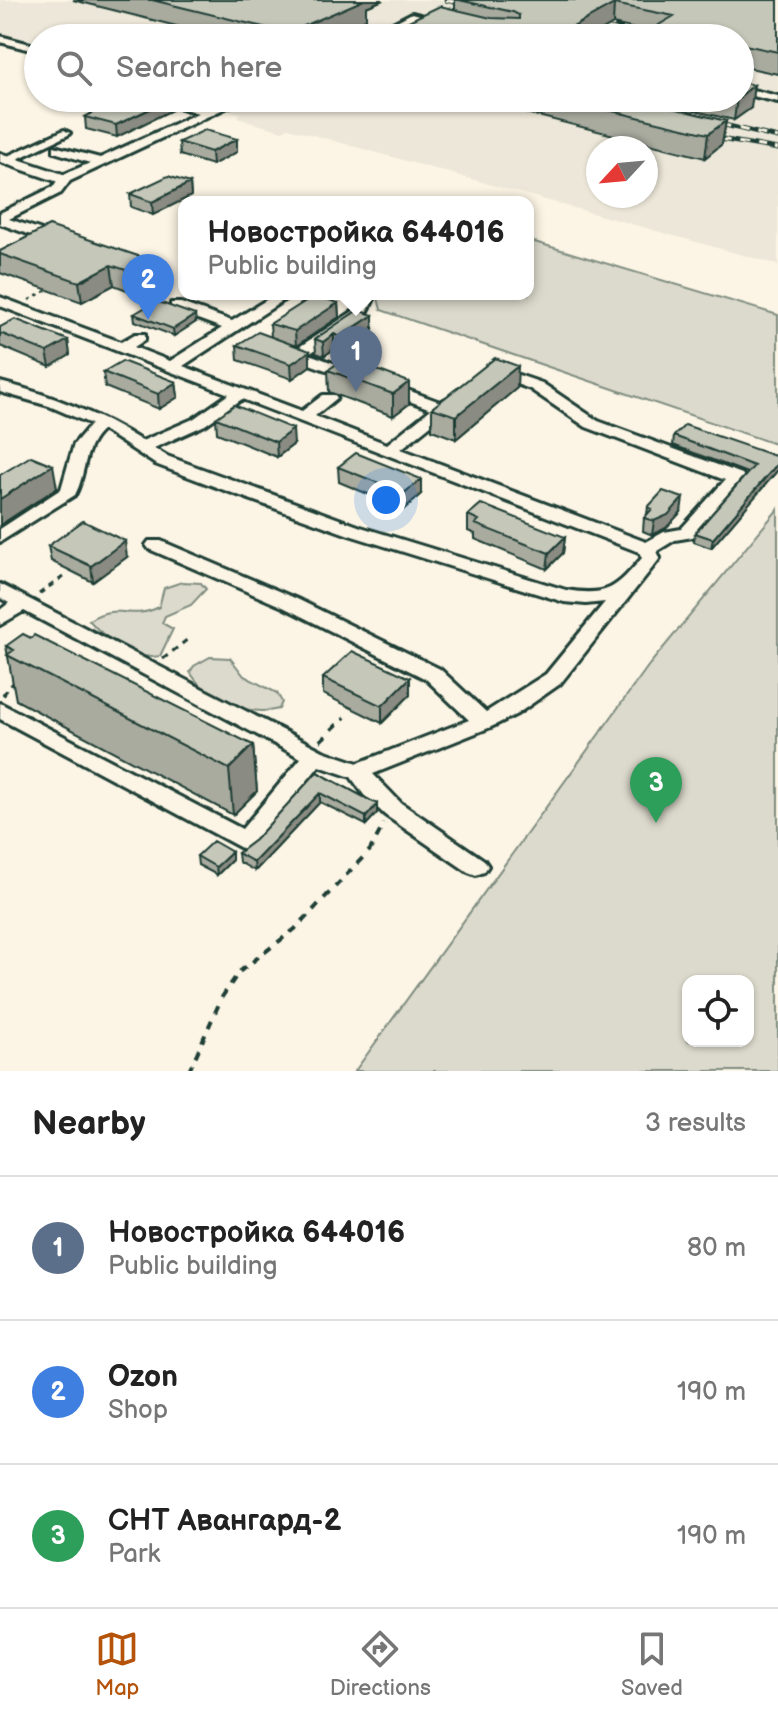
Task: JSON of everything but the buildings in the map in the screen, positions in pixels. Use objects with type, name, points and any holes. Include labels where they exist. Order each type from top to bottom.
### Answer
[{"type":"main road","points":[[3,158],[64,179]]},
{"type":"street","points":[[396,24],[412,16],[449,24]]},
{"type":"street","points":[[0,39],[24,45]]},
{"type":"street","points":[[754,93],[778,99]]},
{"type":"street","points":[[0,219],[57,190],[64,184],[64,179],[204,112]]},
{"type":"street","points":[[3,158],[64,133]]},
{"type":"street","points":[[58,149],[100,162]]},
{"type":"street","points":[[0,219],[69,244]]},
{"type":"street","points":[[170,367],[277,300]]},
{"type":"street","points":[[298,355],[361,312],[367,300]]},
{"type":"street","points":[[8,304],[647,549],[651,558],[553,679],[510,709],[484,722],[359,771]]},
{"type":"street","points":[[176,306],[234,327]]},
{"type":"street","points":[[121,348],[140,337]]},
{"type":"street","points":[[268,344],[442,408]]},
{"type":"street","points":[[389,450],[490,370],[536,386],[592,424],[736,478],[687,533],[670,536],[647,549]]},
{"type":"street","points":[[0,387],[55,403],[103,423],[161,460],[355,531],[603,598],[623,589]]},
{"type":"street","points":[[142,447],[199,422],[240,394]]},
{"type":"street","points":[[303,418],[329,398]]},
{"type":"street","points":[[0,537],[69,491],[81,441],[103,423]]},
{"type":"street","points":[[155,545],[290,603],[433,674],[484,722]]},
{"type":"street","points":[[0,590],[312,754],[359,771],[393,809],[476,866]]},
{"type":"street","points":[[0,619],[24,602]]},
{"type":"street","points":[[0,710],[245,841],[312,754]]},
{"type":"path","points":[[8,304],[52,288]]},
{"type":"path","points":[[24,602],[63,577]]},
{"type":"path","points":[[150,669],[188,639]]},
{"type":"path","points":[[0,698],[15,680]]},
{"type":"path","points":[[312,754],[345,717]]},
{"type":"path","points":[[189,1071],[222,997],[239,972],[295,929],[370,850],[393,809]]},
{"type":"shaded area","points":[[0,0],[778,0],[778,265],[288,128],[283,131],[237,117],[241,113],[237,112],[754,112],[754,24],[24,24],[24,42],[0,36]]},
{"type":"shaded area","points":[[534,242],[778,315],[778,445],[381,310],[378,300],[534,300]]},
{"type":"shaded area","points":[[778,509],[778,1071],[355,1071],[649,665]]},
{"type":"shaded area","points":[[182,582],[201,583],[206,589],[191,605],[165,616],[162,623],[173,629],[160,656],[130,652],[103,634],[89,620],[109,612],[140,613],[159,607],[164,588]]},
{"type":"shaded area","points":[[210,657],[230,658],[244,676],[277,693],[282,702],[279,709],[242,708],[206,690],[190,672]]},
{"type":"railway","points":[[446,0],[474,7]]},
{"type":"railway","points":[[588,20],[606,24]]},
{"type":"railway","points":[[704,120],[778,138]]},
{"type":"railway","points":[[703,136],[778,149]]},
{"type":"place","name":"Ozon","points":[[148,320]]},
{"type":"place","name":"Новостройка 644016","points":[[356,392]]},
{"type":"place","name":"СНТ Авангард-2","points":[[656,823]]}]
